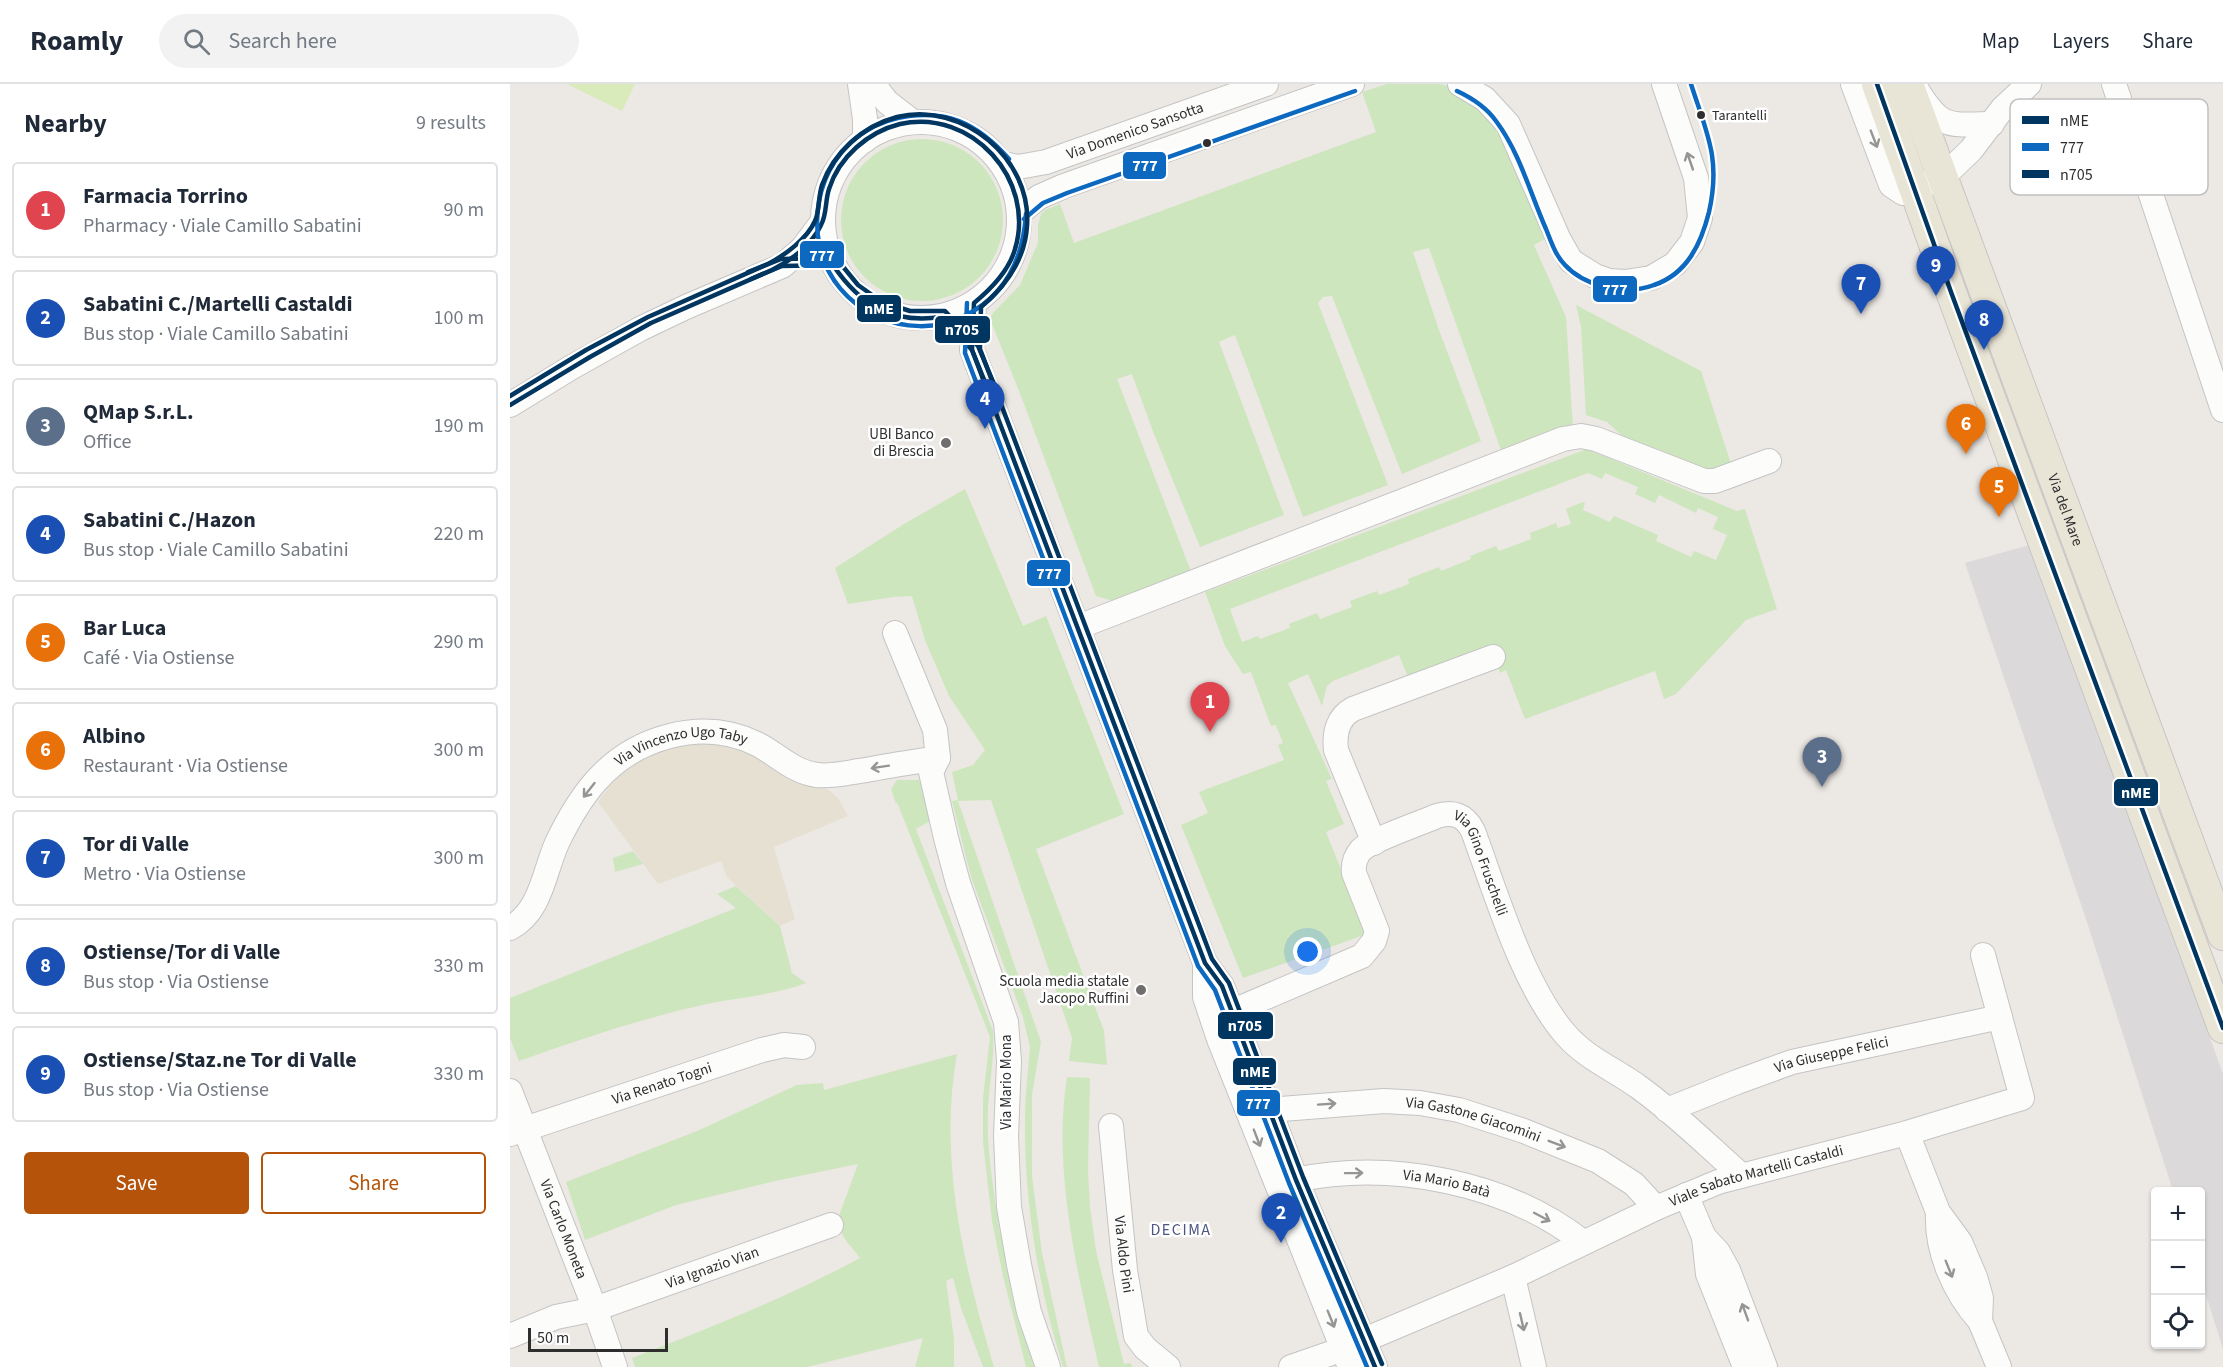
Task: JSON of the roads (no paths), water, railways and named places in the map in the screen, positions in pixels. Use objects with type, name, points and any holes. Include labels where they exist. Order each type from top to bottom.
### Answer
[{"type":"main road","points":[[1877,84],[2223,1028]]},
{"type":"main road","name":"Via del Mare","points":[[1911,84],[1943,177],[2223,935]]},
{"type":"street","points":[[860,84],[865,119],[865,140]]},
{"type":"street","points":[[873,84],[887,102],[913,122]]},
{"type":"street","name":"Via Domenico Sansotta","points":[[1003,164],[1018,167],[1046,162],[1266,84]]},
{"type":"street","name":"Via Domenico Sansotta","points":[[1019,213],[1039,197],[1064,186],[1352,84]]},
{"type":"street","points":[[1464,86],[1491,104],[1508,124],[1559,240],[1572,261],[1596,276],[1609,281],[1626,282],[1651,278],[1676,264],[1692,242],[1700,218],[1696,178],[1664,84]]},
{"type":"street","points":[[1853,84],[1891,185],[1895,190],[1904,194],[1943,177],[1971,150],[2010,102]]},
{"type":"street","points":[[1911,84],[1929,109],[1943,121],[1963,125],[1992,124]]},
{"type":"street","points":[[2013,99],[2029,84]]},
{"type":"street","points":[[2115,84],[2120,99]]},
{"type":"street","points":[[913,122],[929,122],[960,129],[986,146],[1003,164],[1013,184],[1019,213],[1016,248],[1009,265],[989,291],[974,303],[958,311],[941,316],[910,319],[878,309],[853,292],[833,265],[826,243],[823,221],[826,199],[834,175],[848,156],[865,140],[888,128],[913,122]]},
{"type":"street","points":[[2152,195],[2223,410]]},
{"type":"street","points":[[510,405],[640,329],[782,266],[802,249],[823,221]]},
{"type":"street","points":[[782,266],[833,265]]},
{"type":"street","points":[[972,350],[974,303]]},
{"type":"street","points":[[941,316],[972,350],[1205,963],[1222,986],[1296,1180],[1352,1352]]},
{"type":"street","points":[[1078,627],[1563,439],[1581,436],[1596,439],[1704,481],[1715,481],[1769,460]]},
{"type":"street","name":"Via Mario Mona","points":[[895,633],[935,730],[938,758],[931,772],[950,853],[958,884],[1001,1003],[1008,1032],[1006,1152],[1008,1198],[1029,1312],[1048,1367]]},
{"type":"street","points":[[1374,843],[1336,750],[1336,730],[1343,717],[1353,709],[1492,657]]},
{"type":"street","name":"Via Vincenzo Ugo Taby","points":[[510,928],[525,917],[534,904],[558,842],[584,796],[615,763],[645,745],[683,733],[703,730],[721,732],[757,744],[798,769],[825,776],[938,758]]},
{"type":"street","name":"Via Gino Fruschelli","points":[[1231,1012],[1362,956],[1374,941],[1377,931],[1354,868],[1356,857],[1362,850],[1374,843],[1441,815],[1458,815],[1468,822],[1529,973],[1557,1024],[1581,1050],[1639,1087],[1741,1175]]},
{"type":"street","name":"Viale Sabato Martelli Castaldi","points":[[1291,1367],[1352,1352],[1656,1208],[1718,1182],[1907,1132],[2022,1098],[1983,955]]},
{"type":"street","points":[[1205,963],[1206,997],[1219,1039],[1352,1352],[1375,1367]]},
{"type":"street","name":"Via Giuseppe Felici","points":[[1667,1110],[1792,1062],[2000,1017]]},
{"type":"street","name":"Via Renato Togni","points":[[517,1131],[762,1050],[784,1045],[803,1047]]},
{"type":"street","name":"Via Carlo Moneta","points":[[510,1091],[517,1131],[596,1309],[615,1367]]},
{"type":"street","name":"Via Gastone Giacomini","points":[[1268,1110],[1384,1101],[1420,1103],[1459,1110],[1524,1131],[1598,1161],[1634,1184],[1656,1208]]},
{"type":"street","name":"Via Aldo Pini","points":[[1111,1126],[1125,1270],[1136,1336],[1145,1348],[1168,1367]]},
{"type":"street","points":[[1907,1132],[1938,1212],[1938,1235],[1943,1254],[1958,1290],[1980,1321],[1999,1367]]},
{"type":"street","name":"Via Mario Batà","points":[[1296,1180],[1324,1175],[1370,1173],[1444,1182],[1477,1190],[1517,1204],[1556,1224],[1583,1242]]},
{"type":"street","points":[[1686,1195],[1704,1237],[1706,1267],[1745,1367]]},
{"type":"street","name":"Via Ignazio Vian","points":[[510,1336],[556,1317],[596,1309],[831,1225]]},
{"type":"street","points":[[1704,1237],[1718,1252],[1728,1270],[1765,1367]]},
{"type":"street","points":[[1513,1277],[1534,1367]]},
{"type":"place","name":"Tarantelli","points":[[1701,115]]},
{"type":"place","name":"Ostiense/Staz.ne Tor di Valle","points":[[1936,296]]},
{"type":"place","name":"Tor di Valle","points":[[1861,314]]},
{"type":"place","name":"Ostiense/Tor di Valle","points":[[1984,350]]},
{"type":"place","name":"Sabatini C./Hazon","points":[[985,429]]},
{"type":"place","name":"UBI Banco di Brescia","points":[[946,443]]},
{"type":"place","name":"Albino","points":[[1966,454]]},
{"type":"place","name":"Bar Luca","points":[[1999,517]]},
{"type":"place","name":"Farmacia Torrino","points":[[1210,732]]},
{"type":"place","name":"QMap S.r.L.","points":[[1822,787]]},
{"type":"place","name":"Scuola media statale Jacopo Ruffini","points":[[1141,990]]},
{"type":"place","name":"Sabatini C./Martelli Castaldi","points":[[1281,1243]]},
{"type":"district","name":"DECIMA","points":[[1181,1229]]}]
